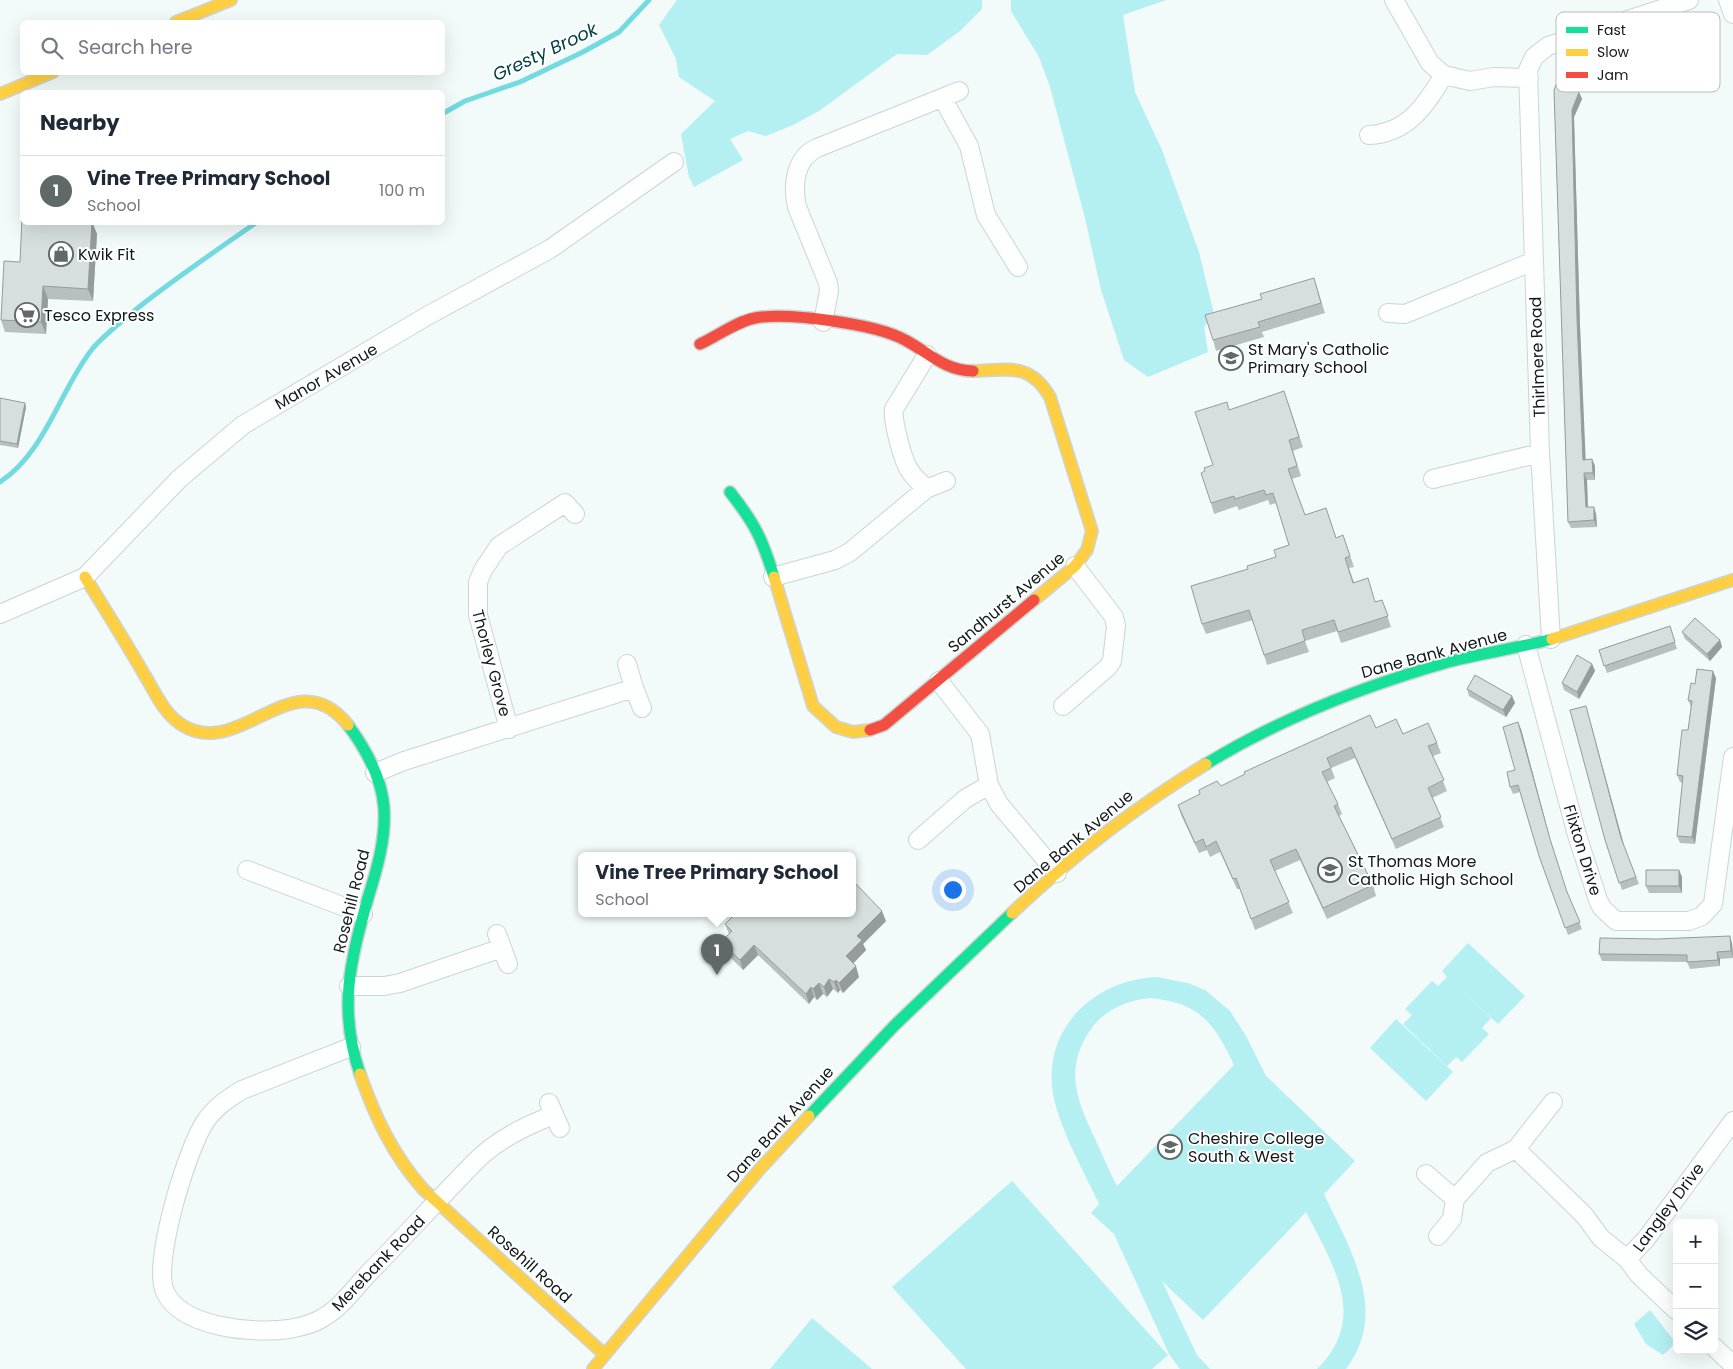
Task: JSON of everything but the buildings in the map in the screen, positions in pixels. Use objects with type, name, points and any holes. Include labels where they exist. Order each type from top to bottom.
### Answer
[{"type":"street","points":[[1394,0],[1406,25],[1430,63],[1444,75],[1470,81],[1494,77],[1529,78]]},
{"type":"street","name":"Thirlmere Road","points":[[1652,12],[1689,0]]},
{"type":"street","points":[[1728,0],[1733,14]]},
{"type":"street","points":[[181,20],[222,2]]},
{"type":"street","name":"Thirlmere Road","points":[[1552,639],[1540,453],[1528,70],[1534,57],[1548,46],[1556,43]]},
{"type":"street","points":[[0,94],[46,75]]},
{"type":"street","points":[[1368,135],[1393,131],[1406,123],[1432,95],[1444,75]]},
{"type":"street","points":[[823,322],[829,291],[828,283],[797,207],[795,185],[804,157],[818,148],[959,91]]},
{"type":"street","points":[[943,99],[969,146],[986,215],[1018,267]]},
{"type":"street","name":"Manor Avenue","points":[[0,614],[85,577],[179,480],[243,425],[428,316],[550,249],[674,162]]},
{"type":"street","points":[[1388,313],[1405,314],[1534,261]]},
{"type":"street","name":"Sandhurst Avenue","points":[[700,344],[744,321],[756,317],[772,316],[890,333],[910,342],[927,355],[947,366],[963,370],[1006,368],[1023,371],[1037,378],[1047,389],[1092,532],[1087,550],[1075,566],[884,726],[872,731],[846,731],[826,722],[813,706],[757,528],[730,492]]},
{"type":"street","points":[[926,489],[910,472],[892,418],[894,409],[927,355]]},
{"type":"street","points":[[1433,479],[1540,453]]},
{"type":"street","points":[[773,577],[835,560],[850,552],[926,489],[946,481]]},
{"type":"street","name":"Thorley Grove","points":[[510,729],[478,615],[476,602],[478,582],[483,570],[499,546],[566,502]]},
{"type":"street","points":[[1064,706],[1108,667],[1112,661],[1116,626],[1114,617],[1107,606],[1075,566]]},
{"type":"street","name":"Rosehill Road","points":[[85,577],[165,708],[184,727],[202,733],[220,732],[290,702],[309,700],[334,710],[348,724],[375,773],[381,790],[383,837],[375,875],[363,914],[349,986],[347,1020],[351,1047],[379,1126],[389,1146],[412,1178],[437,1203],[523,1278],[605,1355]]},
{"type":"street","name":"Dane Bank Avenue","points":[[593,1369],[713,1224],[816,1106],[948,973],[1057,873],[1152,797],[1267,729],[1349,693],[1408,673],[1552,639],[1733,580]]},
{"type":"street","name":"Flixton Drive","points":[[1526,645],[1577,835],[1598,900],[1602,908],[1616,921],[1661,923],[1689,921],[1702,916],[1713,904],[1733,757]]},
{"type":"street","points":[[627,664],[642,708]]},
{"type":"street","points":[[939,681],[980,734],[989,785],[999,804],[1057,873]]},
{"type":"street","points":[[375,773],[404,761],[510,729],[634,688]]},
{"type":"street","points":[[918,840],[965,799],[989,785]]},
{"type":"street","points":[[247,870],[261,884],[363,914]]},
{"type":"street","points":[[349,986],[384,986],[400,983],[502,949]]},
{"type":"street","name":"Merebank Road","points":[[351,1047],[242,1090],[225,1100],[206,1121],[188,1157],[167,1240],[162,1272],[165,1291],[177,1308],[223,1326],[260,1331],[304,1326],[333,1311],[471,1165],[494,1146],[535,1122],[554,1115]]},
{"type":"street","points":[[1438,1236],[1452,1219],[1455,1199],[1487,1163],[1516,1149],[1553,1102]]},
{"type":"street","name":"Langley Drive","points":[[1674,1309],[1639,1275],[1627,1259],[1646,1239],[1733,1121]]},
{"type":"street","points":[[1516,1149],[1584,1215],[1601,1238],[1627,1259]]},
{"type":"street","points":[[1426,1174],[1455,1199]]},
{"type":"street","points":[[1718,1351],[1733,1365]]},
{"type":"shaded area","points":[[677,0],[982,0],[982,9],[960,31],[927,55],[897,54],[819,111],[793,125],[766,136],[748,131],[730,139],[743,160],[694,187],[689,177],[681,134],[715,101],[679,77],[676,59],[659,25]]},
{"type":"shaded area","points":[[1011,0],[1166,0],[1123,15],[1135,92],[1162,150],[1199,252],[1214,314],[1204,327],[1208,352],[1148,377],[1124,360],[1101,290],[1085,218],[1050,87],[1039,57],[1011,11]]},
{"type":"shaded area","points":[[1468,943],[1525,996],[1498,1024],[1455,984],[1491,1018],[1482,1028],[1489,1034],[1462,1062],[1456,1057],[1447,1066],[1403,1024],[1412,1015],[1405,1009],[1432,981],[1438,986],[1447,977],[1442,971]]},
{"type":"shaded area","points":[[1157,977],[1188,983],[1205,990],[1230,1011],[1246,1036],[1266,1076],[1355,1161],[1324,1194],[1354,1258],[1365,1302],[1365,1325],[1359,1347],[1346,1369],[1317,1369],[1333,1350],[1341,1330],[1343,1311],[1341,1291],[1335,1272],[1306,1212],[1203,1320],[1162,1281],[1197,1355],[1210,1369],[1180,1369],[1169,1354],[1114,1234],[1091,1213],[1099,1204],[1071,1146],[1057,1110],[1052,1084],[1053,1060],[1060,1038],[1072,1018],[1089,1002],[1109,989],[1132,981]],"holes":[[[1151,998],[1168,1001],[1194,1010],[1203,1018],[1212,1027],[1234,1065],[1117,1186],[1083,1112],[1076,1085],[1075,1071],[1077,1058],[1082,1044],[1091,1029],[1110,1011],[1126,1003],[1142,999]]]},
{"type":"shaded area","points":[[1396,1019],[1453,1072],[1426,1101],[1370,1048]]},
{"type":"shaded area","points":[[1012,1181],[1168,1355],[1152,1369],[966,1369],[892,1287]]},
{"type":"shaded area","points":[[1650,1310],[1673,1339],[1673,1346],[1663,1355],[1646,1344],[1634,1324]]},
{"type":"shaded area","points":[[812,1318],[872,1369],[770,1369]]},
{"type":"waterway","name":"Gresty Brook","points":[[445,112],[465,101],[520,82],[583,52],[619,32],[649,0]]},
{"type":"waterway","name":"Gresty Brook","points":[[0,482],[16,469],[41,437],[81,364],[98,342],[153,296],[253,225]]},
{"type":"traffic: fast","points":[[730,492],[746,513],[757,532],[774,577]]},
{"type":"traffic: fast","points":[[1206,764],[1234,747],[1293,718],[1354,693],[1448,662],[1552,639]]},
{"type":"traffic: fast","points":[[348,725],[372,764],[380,786],[384,808],[384,831],[380,854],[356,943],[349,986],[349,1028],[360,1074]]},
{"type":"traffic: fast","points":[[809,1116],[895,1025],[1012,913]]},
{"type":"traffic: slow","points":[[181,20],[231,0]]},
{"type":"traffic: slow","points":[[0,94],[46,75]]},
{"type":"traffic: slow","points":[[973,371],[1017,370],[1034,378],[1042,386],[1050,397],[1092,531],[1087,550],[1075,566],[1034,600]]},
{"type":"traffic: slow","points":[[85,577],[160,702],[170,715],[182,725],[204,733],[225,731],[287,705],[307,702],[328,707],[348,725]]},
{"type":"traffic: slow","points":[[774,577],[813,706],[836,727],[853,732],[870,730]]},
{"type":"traffic: slow","points":[[1552,639],[1733,580]]},
{"type":"traffic: slow","points":[[1012,913],[1034,892],[1105,833],[1155,797],[1206,764]]},
{"type":"traffic: slow","points":[[360,1074],[386,1135],[403,1163],[423,1189],[605,1355]]},
{"type":"traffic: slow","points":[[593,1369],[759,1170],[809,1116]]},
{"type":"traffic: jam","points":[[700,344],[734,326],[755,318],[809,318],[853,324],[892,334],[945,364],[954,368],[973,371]]},
{"type":"traffic: jam","points":[[870,730],[884,725],[1034,600]]},
{"type":"place","name":"Kwik Fit","points":[[61,254]]},
{"type":"place","name":"Tesco Express","points":[[27,315]]},
{"type":"place","name":"St Mary's Catholic Primary School","points":[[1231,358]]},
{"type":"place","name":"St Thomas More Catholic High School","points":[[1330,870]]},
{"type":"place","name":"Vine Tree Primary School","points":[[717,975]]},
{"type":"place","name":"Cheshire College South & West","points":[[1170,1147]]}]
